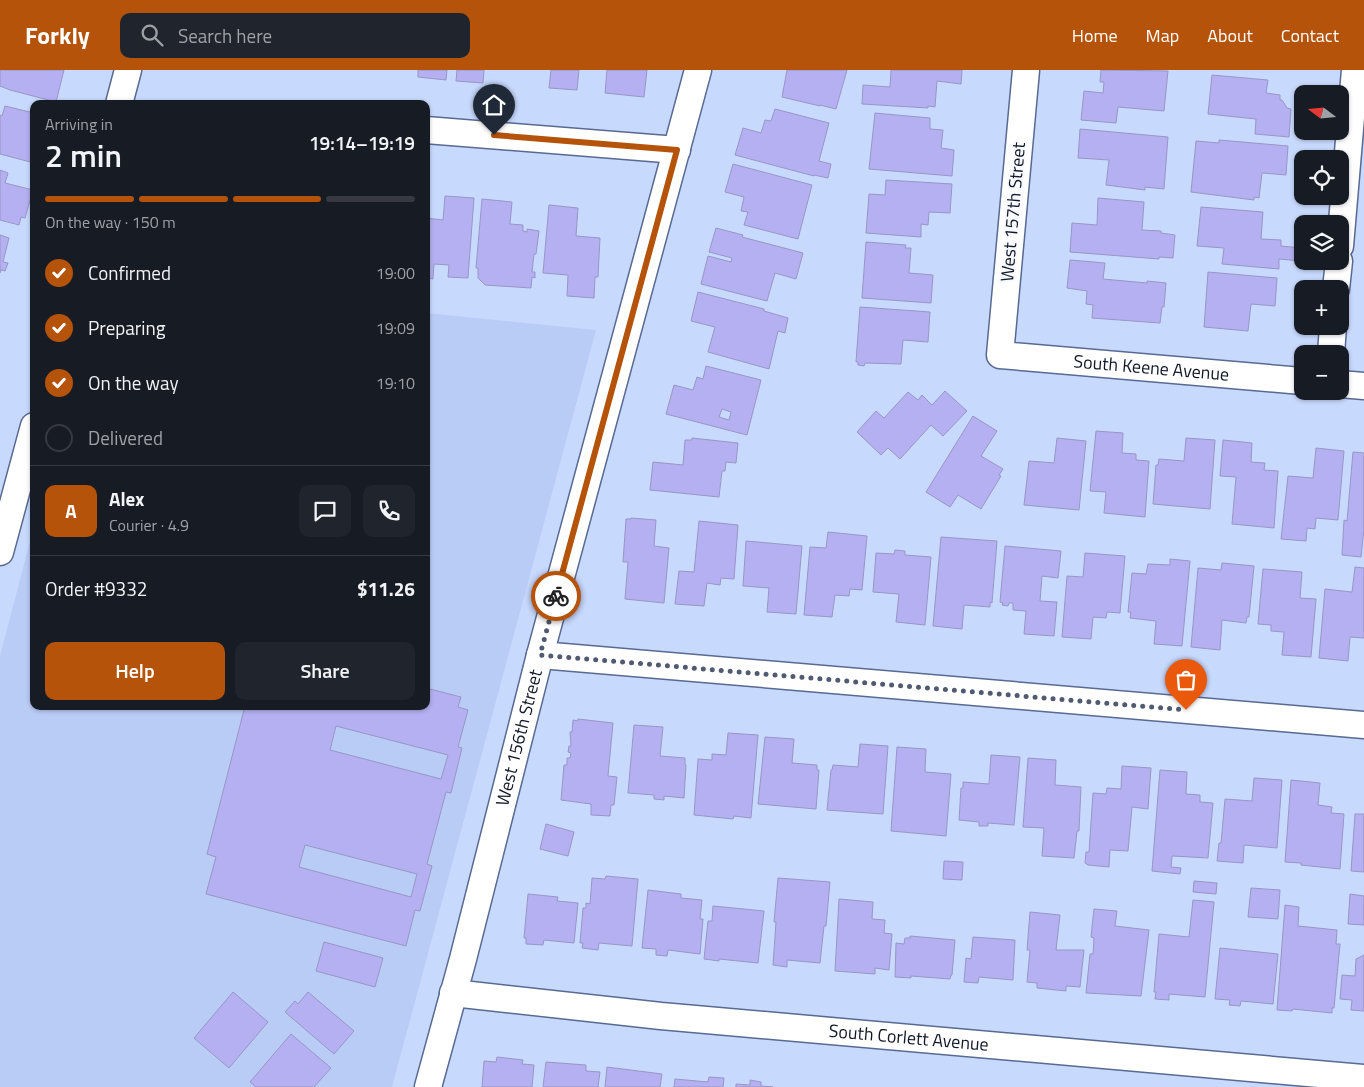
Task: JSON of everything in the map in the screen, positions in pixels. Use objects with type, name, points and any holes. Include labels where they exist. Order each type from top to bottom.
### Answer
[{"type":"street","points":[[120,100],[128,70]]},
{"type":"street","name":"West 156th Street","points":[[428,1087],[540,655],[698,70]]},
{"type":"street","name":"West 157th Street","points":[[1000,355],[1026,70]]},
{"type":"street","points":[[1343,215],[1355,70]]},
{"type":"street","points":[[430,130],[677,150]]},
{"type":"street","name":"South Keene Avenue","points":[[1000,355],[1294,379]]},
{"type":"street","points":[[1349,385],[1364,386]]},
{"type":"street","points":[[0,552],[30,441]]},
{"type":"street","points":[[540,655],[1364,725]]},
{"type":"street","name":"South Corlett Avenue","points":[[453,993],[662,1016],[1364,1078]]},
{"type":"shaded area","points":[[430,313],[596,330],[392,1087],[0,1087],[0,656],[30,541],[30,710],[430,710]]},
{"type":"building","points":[[0,70],[64,70],[56,100],[48,100],[0,86]]},
{"type":"building","points":[[418,70],[447,70],[446,80],[418,77]]},
{"type":"building","points":[[457,70],[484,70],[483,83],[456,81]]},
{"type":"building","points":[[551,70],[579,70],[577,90],[549,88]]},
{"type":"building","points":[[607,70],[647,70],[644,97],[605,93]]},
{"type":"building","points":[[787,70],[847,70],[836,109],[782,97]]},
{"type":"building","points":[[891,70],[962,70],[961,84],[937,81],[935,107],[862,104],[863,85],[890,87]]},
{"type":"building","points":[[1101,70],[1168,71],[1164,111],[1118,107],[1116,123],[1081,120],[1084,91],[1103,93],[1104,82],[1100,82]]},
{"type":"building","points":[[1212,75],[1268,80],[1266,93],[1280,95],[1280,100],[1282,100],[1287,108],[1291,109],[1289,137],[1255,134],[1256,119],[1208,114]]},
{"type":"building","points":[[5,106],[30,112],[30,162],[0,154],[0,115],[2,116]]},
{"type":"building","points":[[775,109],[829,123],[819,161],[831,164],[828,178],[735,155],[743,128],[761,133],[765,120],[771,121]]},
{"type":"building","points":[[875,113],[930,118],[930,129],[943,130],[941,148],[954,150],[952,176],[869,169]]},
{"type":"building","points":[[1080,129],[1168,137],[1164,189],[1145,187],[1145,190],[1106,185],[1109,160],[1078,158]]},
{"type":"building","points":[[1219,140],[1288,146],[1286,175],[1262,173],[1259,198],[1254,197],[1254,200],[1191,192],[1196,141],[1219,143]]},
{"type":"building","points":[[733,164],[812,185],[798,239],[744,225],[748,212],[741,211],[744,197],[725,192]]},
{"type":"building","points":[[0,170],[8,173],[5,183],[30,189],[30,200],[25,218],[21,217],[19,225],[0,220]]},
{"type":"building","points":[[886,180],[952,184],[950,213],[929,212],[928,225],[921,224],[921,237],[866,233],[869,194],[885,195]]},
{"type":"building","points":[[445,196],[474,198],[468,278],[448,277],[449,265],[434,264],[433,279],[430,279],[430,218],[443,220]]},
{"type":"building","points":[[1098,198],[1144,202],[1142,230],[1161,231],[1161,233],[1175,235],[1173,258],[1159,257],[1159,259],[1070,252],[1072,223],[1097,225]]},
{"type":"building","points":[[482,199],[512,202],[510,224],[523,225],[523,231],[527,232],[527,229],[539,231],[532,272],[535,272],[535,278],[532,277],[531,288],[485,285],[478,278],[478,268],[476,268]]},
{"type":"building","points":[[549,205],[578,208],[576,236],[600,238],[598,277],[595,277],[594,298],[567,296],[568,275],[543,273]]},
{"type":"building","points":[[1201,207],[1263,212],[1261,239],[1281,240],[1281,246],[1294,247],[1294,260],[1279,259],[1279,269],[1222,264],[1224,248],[1197,246]]},
{"type":"building","points":[[716,228],[803,253],[796,279],[775,273],[767,301],[701,284],[708,256],[731,262],[732,258],[709,252]]},
{"type":"building","points":[[0,235],[9,238],[3,262],[8,263],[5,271],[1,270],[0,273]]},
{"type":"building","points":[[866,242],[906,245],[905,248],[911,248],[909,273],[933,275],[931,303],[862,298]]},
{"type":"building","points":[[1070,260],[1105,263],[1103,279],[1166,283],[1164,307],[1162,307],[1160,323],[1092,318],[1093,305],[1086,304],[1087,291],[1067,288]]},
{"type":"building","points":[[1208,272],[1277,278],[1275,306],[1251,304],[1248,331],[1204,327]]},
{"type":"building","points":[[698,292],[764,309],[764,311],[788,318],[785,333],[778,331],[769,369],[708,352],[715,327],[691,321]]},
{"type":"building","points":[[860,307],[930,312],[928,342],[903,340],[901,364],[865,363],[864,366],[858,365],[858,362],[856,362]]},
{"type":"building","points":[[706,366],[761,380],[747,435],[666,414],[674,385],[693,390],[697,377],[703,379]],"holes":[[[722,409],[731,412],[729,420],[719,417]]]},
{"type":"building","points":[[945,391],[967,411],[943,436],[931,425],[900,459],[888,448],[881,455],[857,432],[876,411],[884,418],[908,392],[918,400],[922,395],[932,405]]},
{"type":"building","points":[[973,416],[997,431],[981,456],[1003,469],[999,475],[1001,476],[981,509],[958,495],[950,507],[926,492]]},
{"type":"building","points":[[1096,431],[1123,433],[1122,453],[1136,454],[1136,460],[1149,461],[1145,517],[1104,513],[1106,492],[1090,491]]},
{"type":"building","points":[[692,438],[738,443],[736,463],[726,462],[725,471],[722,471],[719,497],[650,490],[653,462],[683,465],[685,440],[692,440]]},
{"type":"building","points":[[1057,438],[1086,441],[1079,510],[1024,505],[1029,461],[1054,463]]},
{"type":"building","points":[[1186,438],[1215,440],[1210,509],[1153,504],[1156,465],[1158,465],[1159,459],[1184,461]]},
{"type":"building","points":[[1223,440],[1252,443],[1251,462],[1265,463],[1264,470],[1278,471],[1274,528],[1232,524],[1236,477],[1220,476]]},
{"type":"building","points":[[1316,448],[1344,451],[1338,520],[1316,518],[1315,529],[1307,528],[1306,541],[1281,539],[1288,476],[1313,478]]},
{"type":"building","points":[[1353,452],[1364,453],[1364,529],[1361,557],[1342,555],[1344,520],[1347,521]]},
{"type":"building","points":[[626,519],[656,520],[654,546],[669,548],[664,603],[625,599],[628,562],[623,562]]},
{"type":"building","points":[[699,521],[738,525],[734,579],[721,578],[720,585],[707,583],[704,606],[675,604],[679,571],[694,572]]},
{"type":"building","points":[[828,532],[867,536],[862,590],[850,589],[849,596],[835,595],[832,617],[804,615],[810,547],[826,548]]},
{"type":"building","points":[[941,537],[997,541],[992,603],[990,602],[990,607],[964,605],[962,629],[933,626]]},
{"type":"building","points":[[746,541],[802,546],[796,614],[767,612],[769,588],[743,586]]},
{"type":"building","points":[[1005,546],[1061,551],[1058,578],[1042,576],[1040,601],[1057,602],[1054,636],[1024,634],[1026,611],[1013,610],[1013,603],[1009,603],[1008,606],[1002,605],[1003,603],[1000,602]]},
{"type":"building","points":[[895,550],[905,551],[905,555],[931,557],[925,625],[896,622],[899,594],[873,592],[876,553],[894,554]]},
{"type":"building","points":[[1085,553],[1125,556],[1120,613],[1107,612],[1106,618],[1093,617],[1091,639],[1062,637],[1067,576],[1083,577]]},
{"type":"building","points":[[1170,559],[1190,561],[1182,646],[1154,644],[1156,621],[1130,618],[1131,612],[1128,612],[1132,573],[1146,574],[1148,564],[1170,565]]},
{"type":"building","points":[[1222,563],[1254,566],[1249,617],[1247,617],[1246,623],[1222,620],[1220,650],[1191,647],[1198,568],[1221,570]]},
{"type":"building","points":[[1355,567],[1364,568],[1364,638],[1350,637],[1348,661],[1319,658],[1325,589],[1352,592]]},
{"type":"building","points":[[1263,569],[1302,572],[1300,598],[1316,599],[1311,657],[1282,655],[1284,632],[1271,631],[1271,625],[1258,624]]},
{"type":"building","points":[[430,689],[461,697],[458,707],[468,710],[458,747],[462,748],[451,793],[446,792],[427,864],[432,866],[420,911],[415,910],[406,946],[206,894],[216,857],[207,854],[244,710],[430,710]],"holes":[[[336,726],[448,755],[441,779],[330,750]],[[305,845],[417,874],[411,897],[299,867]]]},
{"type":"building","points":[[578,719],[613,723],[608,776],[617,777],[614,805],[611,805],[610,816],[591,815],[591,804],[561,800],[564,765],[567,765],[567,758],[570,758],[571,753],[568,752],[569,746],[571,746],[570,732],[572,732],[573,720],[578,721]]},
{"type":"building","points":[[634,725],[663,727],[660,756],[685,758],[684,798],[664,796],[664,800],[654,799],[654,795],[628,793]]},
{"type":"building","points":[[728,733],[758,735],[751,818],[734,816],[733,819],[694,815],[698,759],[712,760],[712,754],[726,755]]},
{"type":"building","points":[[765,737],[794,739],[792,763],[817,765],[817,770],[819,770],[816,809],[758,804]]},
{"type":"building","points":[[860,744],[888,746],[883,814],[827,810],[833,765],[858,767]]},
{"type":"building","points":[[897,747],[926,749],[925,772],[951,774],[946,836],[891,831]]},
{"type":"building","points":[[991,755],[1020,757],[1014,825],[988,823],[988,826],[979,826],[979,822],[959,820],[963,782],[989,784]]},
{"type":"building","points":[[1028,758],[1056,760],[1055,785],[1081,787],[1079,831],[1077,831],[1074,858],[1042,856],[1044,828],[1023,827]]},
{"type":"building","points":[[1122,766],[1151,768],[1148,809],[1132,807],[1128,851],[1110,850],[1109,867],[1088,865],[1085,863],[1086,852],[1089,852],[1093,793],[1106,794],[1107,788],[1121,789]]},
{"type":"building","points":[[1160,770],[1187,772],[1186,794],[1200,795],[1200,802],[1213,803],[1208,858],[1172,856],[1171,867],[1181,868],[1180,874],[1152,871]]},
{"type":"building","points":[[1254,778],[1282,780],[1277,848],[1244,845],[1243,863],[1217,861],[1219,843],[1221,843],[1225,799],[1252,801]]},
{"type":"building","points":[[1291,780],[1320,783],[1318,805],[1332,807],[1331,813],[1344,814],[1340,869],[1285,862]]},
{"type":"building","points":[[1355,814],[1364,814],[1364,872],[1351,871]]},
{"type":"building","points":[[546,824],[574,832],[568,856],[540,849]]},
{"type":"building","points":[[944,861],[963,862],[962,880],[943,879]]},
{"type":"building","points":[[606,876],[638,879],[632,946],[599,943],[598,950],[582,948],[583,943],[580,943],[583,908],[586,908],[586,903],[590,904],[592,878],[605,879]]},
{"type":"building","points":[[778,878],[830,882],[820,963],[787,960],[787,967],[773,965]]},
{"type":"building","points":[[1194,881],[1217,883],[1216,894],[1193,892]]},
{"type":"building","points":[[1251,888],[1280,890],[1278,919],[1248,917]]},
{"type":"building","points":[[648,890],[681,894],[681,898],[702,900],[700,919],[703,919],[700,954],[668,950],[667,956],[656,955],[656,949],[642,948]]},
{"type":"building","points":[[528,894],[558,897],[557,901],[578,903],[574,943],[544,940],[543,945],[526,944],[526,938],[524,938]]},
{"type":"building","points":[[1350,894],[1364,896],[1364,925],[1348,924]]},
{"type":"building","points":[[839,899],[873,902],[872,919],[885,920],[884,933],[892,934],[889,970],[875,968],[875,974],[835,971]]},
{"type":"building","points":[[1193,900],[1214,902],[1205,997],[1169,994],[1169,1000],[1155,999],[1159,934],[1189,937]]},
{"type":"building","points":[[1285,905],[1299,907],[1298,926],[1337,930],[1336,944],[1340,944],[1332,1013],[1293,1009],[1292,1011],[1277,1010]]},
{"type":"building","points":[[713,906],[764,911],[758,963],[704,959],[708,921],[712,921]]},
{"type":"building","points":[[1094,909],[1117,911],[1115,926],[1149,930],[1141,996],[1086,993],[1090,954],[1093,954],[1094,938],[1091,937]]},
{"type":"building","points":[[1030,912],[1060,915],[1056,950],[1084,950],[1080,987],[1066,986],[1066,991],[1037,988],[1037,983],[1027,982],[1030,950],[1027,950]]},
{"type":"building","points":[[910,936],[955,940],[950,979],[911,976],[911,978],[895,977],[896,943],[904,944],[905,938],[910,938]]},
{"type":"building","points":[[973,937],[1015,940],[1013,980],[979,977],[978,983],[964,982],[966,958],[971,959]]},
{"type":"building","points":[[324,942],[383,958],[375,987],[316,971]]},
{"type":"building","points":[[1220,948],[1278,954],[1273,1004],[1241,1001],[1240,1006],[1229,1005],[1230,1000],[1215,999]]},
{"type":"building","points":[[1364,955],[1364,1011],[1351,1010],[1352,1000],[1340,999],[1342,975],[1355,976],[1356,959]]},
{"type":"building","points":[[233,992],[268,1022],[229,1068],[194,1038]]},
{"type":"building","points":[[308,992],[354,1031],[334,1054],[285,1012],[295,1001],[298,1004]]},
{"type":"building","points":[[291,1034],[331,1068],[314,1087],[256,1087],[250,1082]]},
{"type":"building","points":[[497,1057],[523,1060],[522,1064],[534,1065],[532,1087],[482,1087],[484,1061],[496,1062]]},
{"type":"building","points":[[546,1062],[586,1065],[586,1071],[600,1072],[598,1087],[543,1087]]},
{"type":"building","points":[[607,1067],[662,1074],[660,1087],[605,1087]]},
{"type":"building","points":[[709,1077],[724,1078],[723,1087],[674,1087],[675,1079],[708,1082]]},
{"type":"building","points":[[750,1080],[761,1082],[761,1086],[773,1087],[736,1087],[736,1084],[750,1085]]},
{"type":"way so far","points":[[556,596],[540,655],[1186,710]]},
{"type":"route","points":[[494,135],[677,150],[556,596]]}]
